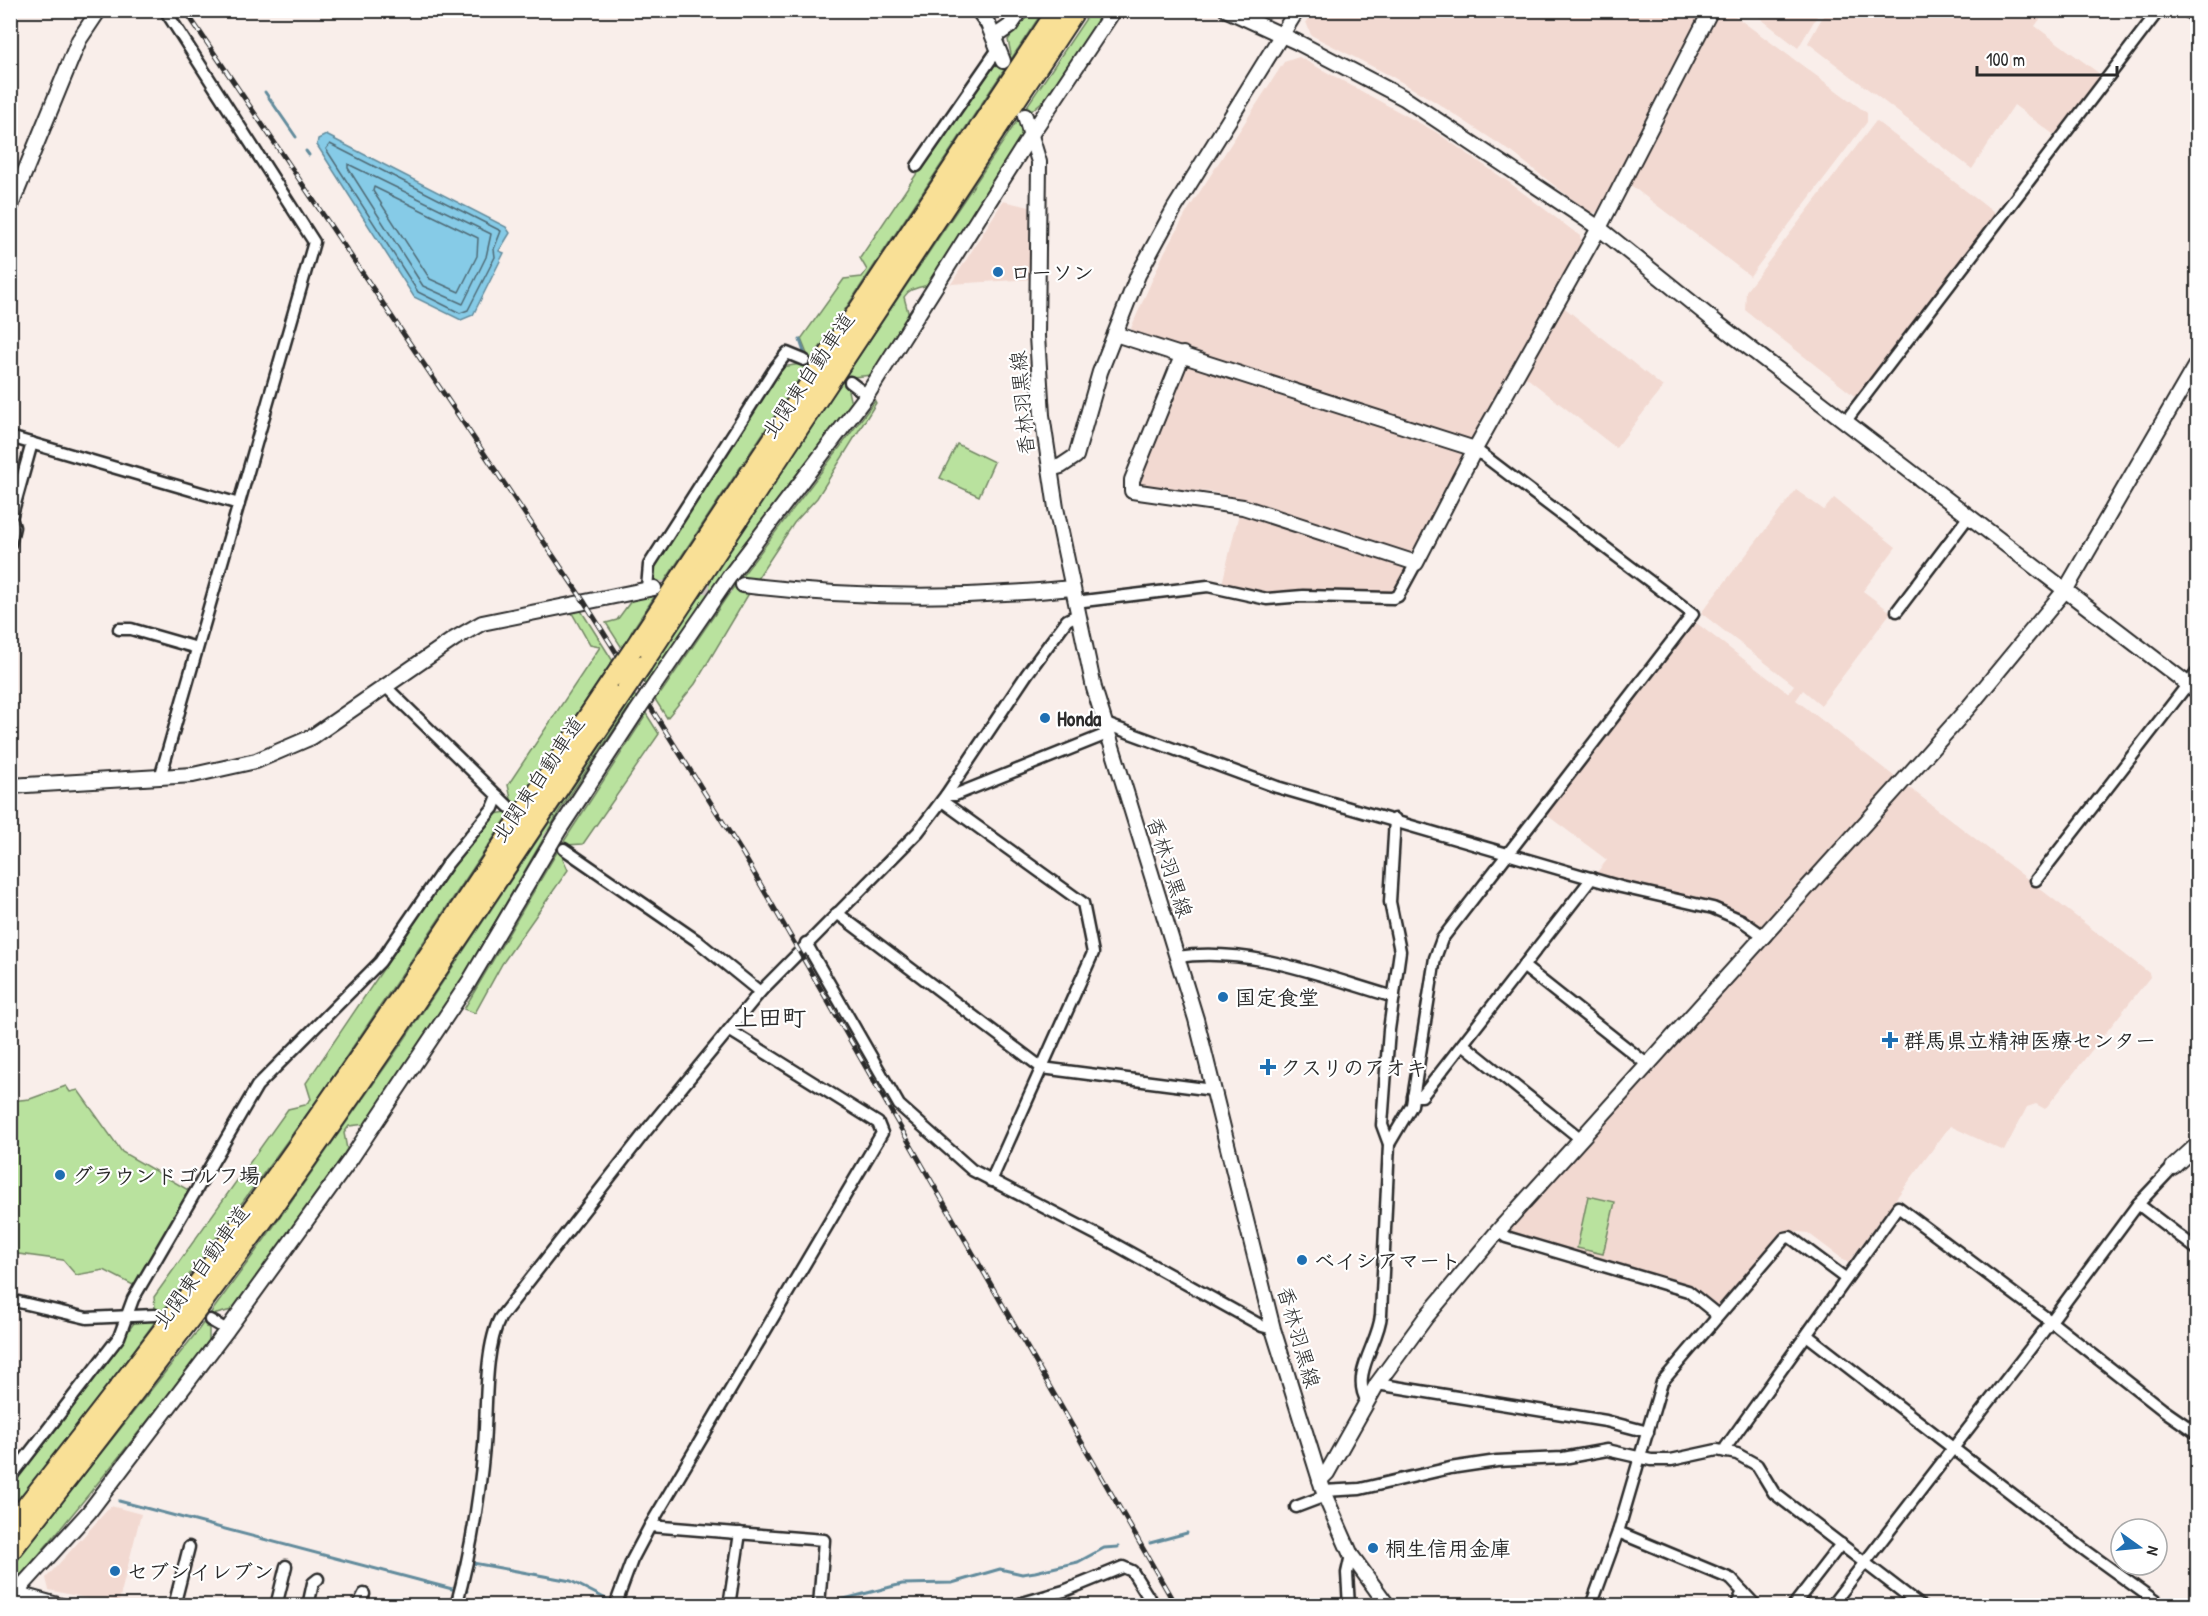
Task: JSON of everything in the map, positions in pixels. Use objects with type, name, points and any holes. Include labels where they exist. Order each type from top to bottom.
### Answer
[{"type":"highway","name":"北関東自動車道","points":[[638,656],[1057,10]]},
{"type":"highway","name":"北関東自動車道","points":[[10,1527],[140,1360],[280,1171],[619,684],[1076,10]]},
{"type":"highway","name":"北関東自動車道","points":[[10,1553],[147,1378],[291,1182],[409,1012],[619,684]]},
{"type":"street","points":[[10,208],[79,40],[99,10]]},
{"type":"street","points":[[160,778],[314,242],[165,10]]},
{"type":"street","points":[[978,10],[998,49]]},
{"type":"street","points":[[917,166],[998,49],[1021,10]]},
{"type":"street","points":[[53,1604],[13,1595],[88,1512],[227,1330],[350,1160],[452,1008],[559,830],[637,711],[729,577],[867,395],[1032,133],[1114,10]]},
{"type":"street","points":[[1227,10],[1379,84],[1423,110],[1599,228],[1845,422],[2066,589],[2192,688]]},
{"type":"street","points":[[1050,469],[1067,463],[1079,450],[1095,388],[1138,275],[1160,233],[1297,10]]},
{"type":"street","points":[[743,585],[800,591],[1075,602],[1208,586],[1268,599],[1303,596],[1393,598],[1398,596],[1475,449],[1599,228],[1711,10]]},
{"type":"street","points":[[1845,422],[2159,10]]},
{"type":"street","points":[[2186,10],[2198,20]]},
{"type":"street","name":"香林羽黒線","points":[[1025,116],[1039,162],[1037,336],[1042,415],[1075,602],[1105,729],[1177,957],[1273,1329],[1322,1489],[1351,1555],[1388,1605]]},
{"type":"street","points":[[1115,334],[1475,449],[1693,614],[1450,926],[1439,945],[1412,1105],[1389,1144]]},
{"type":"street","points":[[10,786],[160,778],[214,772],[278,754],[312,737],[482,623],[650,588],[649,565],[775,368],[787,352],[804,360]]},
{"type":"street","points":[[1183,354],[1132,480],[1132,491],[1244,507],[1416,563]]},
{"type":"street","points":[[1296,1507],[1322,1489],[1327,1473],[1377,1384],[1426,1317],[1498,1231],[1765,937],[1968,708],[2066,589],[2198,361]]},
{"type":"street","points":[[850,382],[867,395]]},
{"type":"street","points":[[10,437],[239,504]]},
{"type":"street","points":[[10,544],[14,527],[11,518],[32,443]]},
{"type":"street","points":[[1897,610],[1969,516]]},
{"type":"street","points":[[456,1605],[475,1528],[481,1483],[491,1344],[497,1323],[646,1131],[760,992],[806,943],[906,846],[944,798],[1027,674],[1067,620],[1075,602]]},
{"type":"street","points":[[119,629],[131,629],[197,648]]},
{"type":"street","points":[[2036,880],[2192,688],[2198,671]]},
{"type":"street","points":[[386,687],[509,807]]},
{"type":"street","points":[[944,798],[1105,729],[1278,787],[1395,819],[1592,878],[1713,908],[1741,920],[1765,937]]},
{"type":"street","points":[[10,1478],[119,1337],[133,1299],[257,1086],[380,962],[454,855],[493,808],[498,796]]},
{"type":"street","points":[[944,798],[1083,903],[1093,953],[991,1181]]},
{"type":"street","points":[[1367,1401],[1362,1392],[1362,1378],[1380,1323],[1389,1144],[1382,1125],[1400,951],[1390,902],[1395,819]]},
{"type":"street","points":[[564,849],[696,940],[760,992]]},
{"type":"street","points":[[1413,1096],[1422,1096],[1592,878]]},
{"type":"street","points":[[837,913],[1042,1068],[1213,1090]]},
{"type":"street","points":[[806,943],[899,1105],[972,1170],[1109,1240],[1262,1326],[1273,1329]]},
{"type":"street","points":[[1177,957],[1224,954],[1292,967],[1394,997]]},
{"type":"street","points":[[1523,966],[1587,1014],[1648,1065]]},
{"type":"street","points":[[615,1605],[632,1560],[650,1526],[882,1133],[878,1123],[729,1030]]},
{"type":"street","points":[[1462,1044],[1581,1139]]},
{"type":"street","points":[[1831,1605],[2050,1322],[2138,1204],[2198,1144]]},
{"type":"street","points":[[2138,1204],[2198,1250]]},
{"type":"street","points":[[1726,1452],[1726,1447],[1808,1336],[1845,1278],[1898,1207],[2198,1434]]},
{"type":"street","points":[[1498,1231],[1517,1240],[1688,1291],[1713,1312],[1716,1318]]},
{"type":"street","points":[[1591,1605],[1618,1532],[1665,1378],[1785,1238],[1790,1237],[1845,1278]]},
{"type":"street","points":[[10,1300],[87,1318],[155,1315]]},
{"type":"street","points":[[210,1320],[227,1330]]},
{"type":"street","points":[[1808,1336],[2082,1548],[2162,1605]]},
{"type":"street","points":[[1377,1384],[1606,1421],[1648,1432]]},
{"type":"street","points":[[1322,1489],[1354,1491],[1450,1468],[1519,1458],[1563,1458],[1610,1450],[1641,1459],[1671,1460],[1717,1450],[1750,1459],[1764,1474],[1774,1493],[1921,1605]]},
{"type":"street","points":[[650,1526],[824,1540],[819,1605]]},
{"type":"street","points":[[1618,1532],[1731,1580],[1756,1605]]},
{"type":"street","points":[[729,1605],[740,1533]]},
{"type":"street","points":[[1793,1605],[1841,1544]]},
{"type":"street","points":[[174,1605],[189,1547]]},
{"type":"street","points":[[1349,1605],[1347,1573],[1351,1555]]},
{"type":"street","points":[[276,1605],[286,1566]]},
{"type":"street","points":[[1012,1605],[1064,1591],[1123,1567],[1132,1571],[1154,1605]]},
{"type":"street","points":[[308,1605],[314,1583],[318,1579]]},
{"type":"street","points":[[1736,1605],[1743,1592]]},
{"type":"street","points":[[358,1605],[364,1594]]},
{"type":"shaded area","points":[[1312,10],[1704,11],[1598,212],[1591,214],[1513,153],[1434,101],[1311,35],[1306,22]]},
{"type":"shaded area","points":[[1717,11],[1728,11],[1867,113],[1867,122],[1750,276],[1625,181]]},
{"type":"shaded area","points":[[1751,11],[1820,11],[1798,48]]},
{"type":"shaded area","points":[[1826,11],[2046,11],[2035,26],[2104,77],[2057,137],[2014,105],[1972,169],[1808,43]]},
{"type":"shaded area","points":[[1299,57],[1436,132],[1510,183],[1580,236],[1582,243],[1474,438],[1468,440],[1281,381],[1134,333],[1131,328],[1164,253],[1188,210],[1284,62]]},
{"type":"shaded area","points":[[1876,121],[1997,215],[1857,398],[1745,310],[1746,291]]},
{"type":"shaded area","points":[[1003,201],[1034,208],[1033,279],[951,284]]},
{"type":"shaded area","points":[[1561,305],[1663,387],[1616,448],[1522,374]]},
{"type":"shaded area","points":[[1191,364],[1464,451],[1465,458],[1414,550],[1407,554],[1244,500],[1212,492],[1143,489],[1138,483],[1185,368]]},
{"type":"shaded area","points":[[1796,490],[1824,510],[1834,498],[1896,547],[1863,591],[1891,612],[1821,705],[1803,690],[1796,700],[1895,777],[1894,784],[1763,932],[1744,918],[1594,876],[1607,860],[1544,813],[1695,622],[1788,693],[1794,685],[1701,613]]},
{"type":"shaded area","points":[[1240,509],[1409,566],[1395,592],[1267,594],[1222,584]]},
{"type":"shaded area","name":"群馬県立精神医療センター","points":[[1905,789],[1911,789],[2149,973],[2150,977],[2045,1109],[2036,1104],[2027,1107],[2004,1151],[1950,1126],[1848,1263],[1808,1233],[1783,1230],[1719,1307],[1714,1306],[1692,1287],[1510,1233],[1508,1229]]},
{"type":"shaded area","points":[[111,1506],[141,1514],[118,1605],[49,1590],[46,1578]]},
{"type":"green space","points":[[1028,11],[1043,11],[633,629],[626,643],[646,673],[1091,11],[1104,11],[1046,98],[1021,120],[1021,137],[928,285],[911,290],[904,297],[909,316],[872,375],[853,377],[847,386],[851,404],[723,572],[652,681],[661,693],[730,592],[875,401],[876,403],[817,498],[794,523],[757,579],[745,579],[751,590],[695,684],[667,718],[606,623],[617,620],[634,597],[652,593],[656,581],[653,580],[654,568],[782,367],[801,364],[807,354],[801,339],[844,279],[862,277],[867,270],[860,258],[989,66],[998,62],[999,65],[1011,54],[1008,40]]},
{"type":"green space","points":[[957,444],[994,462],[979,496],[940,478]]},
{"type":"green space","points":[[580,609],[659,734],[583,844],[566,845],[561,854],[568,870],[502,964],[475,1013],[464,1009],[557,852],[644,718],[635,705],[629,707],[560,810],[459,984],[366,1124],[349,1126],[344,1133],[347,1149],[235,1309],[213,1315],[206,1327],[209,1328],[209,1342],[46,1546],[22,1574],[11,1577],[11,1567],[196,1333],[264,1240],[404,1040],[629,703],[631,697],[609,666],[315,1103],[80,1424],[11,1513],[11,1486],[66,1417],[134,1323],[153,1320],[158,1309],[155,1308],[154,1297],[288,1109],[305,1105],[311,1099],[306,1083],[470,841],[495,814],[506,812],[512,803],[508,785],[600,647],[590,645],[572,613],[572,610]]},
{"type":"green space","points":[[66,1086],[70,1092],[78,1090],[122,1152],[190,1191],[137,1287],[104,1270],[76,1275],[63,1260],[11,1253],[10,1101],[30,1099]]},
{"type":"green space","points":[[1588,1196],[1615,1202],[1603,1254],[1577,1248]]},
{"type":"water","points":[[326,135],[506,227],[510,233],[499,251],[504,253],[473,315],[461,320],[414,297],[317,145],[318,139]]},
{"type":"waterway","points":[[158,10],[186,52]]},
{"type":"waterway","points":[[265,92],[296,137]]},
{"type":"waterway","points":[[306,151],[309,155]]},
{"type":"waterway","points":[[800,340],[805,355]]},
{"type":"waterway","points":[[119,1501],[456,1590]]},
{"type":"waterway","points":[[1150,1543],[1187,1533]]},
{"type":"waterway","points":[[825,1604],[902,1584],[952,1583],[1000,1569],[1022,1574],[1035,1572],[1078,1562],[1104,1548],[1118,1547]]},
{"type":"waterway","points":[[472,1567],[473,1563],[571,1581],[612,1602]]},
{"type":"tunnel","points":[[654,588],[743,585]]},
{"type":"tunnel","points":[[509,807],[564,849]]},
{"type":"railway","points":[[185,10],[585,603],[743,854],[1176,1606]]},
{"type":"place","name":"ローソン","points":[[998,272]]},
{"type":"place","name":"Honda","points":[[1045,718]]},
{"type":"place","name":"国定食堂","points":[[1223,997]]},
{"type":"place","name":"群馬県立精神医療センター","points":[[1890,1040]]},
{"type":"place","name":"クスリのアオキ","points":[[1268,1067]]},
{"type":"place","name":"グラウンドゴルフ場","points":[[60,1175]]},
{"type":"place","name":"ベイシアマート","points":[[1302,1260]]},
{"type":"place","name":"桐生信用金庫","points":[[1373,1548]]},
{"type":"place","name":"セブンイレブン","points":[[115,1571]]},
{"type":"district","name":"上田町","points":[[770,1017]]}]
